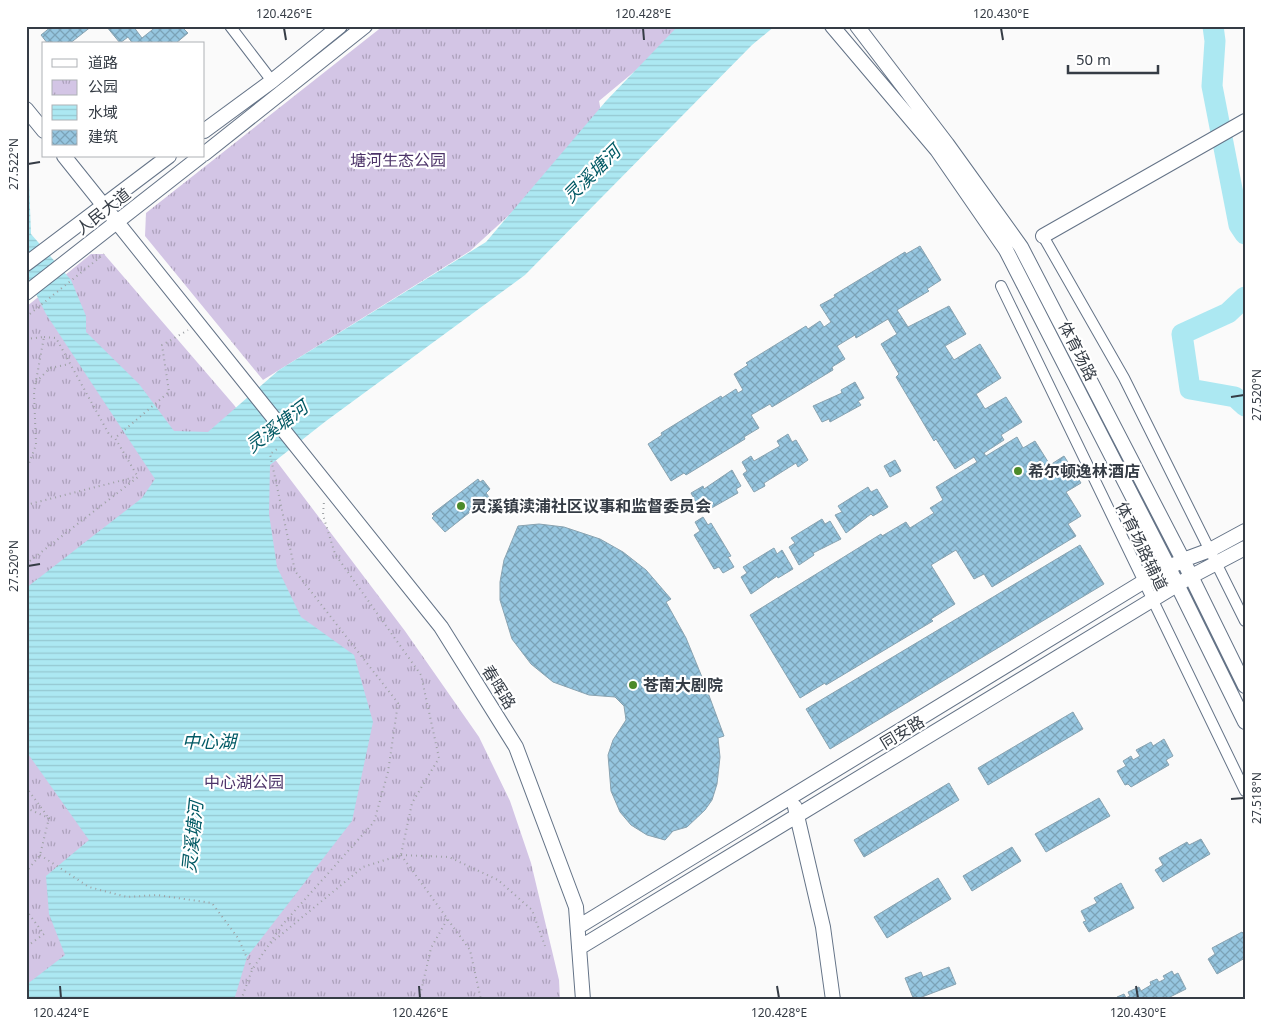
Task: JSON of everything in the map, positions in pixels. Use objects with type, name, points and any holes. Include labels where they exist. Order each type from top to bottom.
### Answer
[{"type":"street","points":[[230,26],[272,81]]},
{"type":"street","points":[[205,130],[272,81],[340,26]]},
{"type":"street","name":"人民大道","points":[[205,153],[365,26]]},
{"type":"street","name":"体育场路","points":[[832,26],[937,150],[1006,250],[1170,568],[1177,586],[1245,722]]},
{"type":"street","name":"体育场路","points":[[857,26],[947,144],[1021,247],[1183,560],[1245,686]]},
{"type":"street","points":[[26,109],[42,129]]},
{"type":"street","points":[[1241,124],[1043,236],[1124,378],[1245,621]]},
{"type":"street","points":[[66,158],[106,207]]},
{"type":"street","name":"人民大道","points":[[26,264],[106,207],[167,158]]},
{"type":"street","name":"人民大道","points":[[26,294],[198,158]]},
{"type":"street","name":"春晖路","points":[[106,207],[442,627],[516,747],[576,907],[583,1000]]},
{"type":"street","name":"体育场路辅道","points":[[1001,286],[1245,791]]},
{"type":"street","name":"同安路","points":[[578,927],[1143,582],[1183,560],[1210,550],[1245,531]]},
{"type":"street","name":"同安路","points":[[579,948],[1190,577],[1245,548]]},
{"type":"street","points":[[790,798],[798,815],[823,927],[833,1000]]},
{"type":"path","points":[[26,317],[104,254]]},
{"type":"path","points":[[115,438],[169,392],[162,345],[199,324]]},
{"type":"path","points":[[26,471],[36,445],[34,392],[44,337]]},
{"type":"path","points":[[26,339],[56,338],[110,436],[115,438],[138,476]]},
{"type":"path","points":[[36,382],[50,368],[70,364]]},
{"type":"path","points":[[241,1000],[252,970],[282,926],[374,822],[388,772],[398,703],[295,571],[270,454],[290,438]]},
{"type":"path","points":[[26,505],[138,476]]},
{"type":"path","points":[[26,564],[138,476]]},
{"type":"path","points":[[324,481],[323,515],[335,554],[421,676],[439,758],[412,803],[401,855],[470,950],[481,1000]]},
{"type":"path","points":[[26,787],[49,818]]},
{"type":"path","points":[[26,808],[49,818]]},
{"type":"path","points":[[26,872],[40,855],[49,818]]},
{"type":"path","points":[[40,855],[89,886],[108,892],[127,897],[157,895],[212,903],[238,938],[252,970]]},
{"type":"path","points":[[269,945],[363,867],[401,855],[449,857],[498,880],[532,910],[545,946]]},
{"type":"path","points":[[26,910],[44,934],[26,947]]},
{"type":"path","points":[[420,1000],[431,948],[448,918]]},
{"type":"green space","name":"塘河生态公园","points":[[383,26],[689,26],[599,101],[604,128],[470,251],[263,380],[145,236],[146,213]]},
{"type":"green space","name":"中心湖公园","points":[[91,254],[104,254],[234,405],[405,631],[479,737],[510,801],[531,863],[559,980],[560,1000],[26,1000],[26,307]]},
{"type":"water","name":"中心湖","points":[[678,26],[775,26],[752,45],[525,275],[326,421],[270,465],[269,514],[277,567],[301,617],[354,655],[373,722],[352,821],[247,957],[234,1000],[26,1000],[26,985],[65,955],[49,914],[46,876],[89,840],[26,751],[26,588],[142,498],[155,479],[46,314],[26,274],[26,179],[29,182],[31,234],[71,280],[86,316],[86,332],[139,384],[174,431],[208,432],[279,370],[486,242],[606,101]]},
{"type":"building","points":[[52,26],[92,26],[72,42],[46,42],[41,35]]},
{"type":"building","points":[[106,26],[133,26],[142,38],[157,26],[181,26],[188,33],[177,42],[132,42],[128,37],[119,42]]},
{"type":"building","name":"希尔顿逸林酒店","points":[[920,246],[941,280],[927,289],[929,291],[897,310],[908,327],[949,306],[966,334],[945,346],[954,360],[980,344],[1001,378],[976,394],[985,409],[1006,397],[1022,422],[1001,435],[1004,440],[984,453],[986,456],[1017,437],[1023,448],[1035,441],[1050,465],[1064,456],[1081,483],[1066,492],[1081,516],[1068,524],[1076,536],[992,587],[984,574],[974,579],[956,550],[931,565],[955,604],[931,619],[933,621],[826,685],[825,683],[800,698],[750,615],[881,534],[882,536],[906,522],[910,528],[934,513],[930,508],[943,500],[936,487],[977,462],[974,457],[955,469],[936,439],[934,441],[896,377],[899,374],[881,344],[897,334],[888,319],[856,338],[855,335],[837,346],[845,359],[832,367],[833,370],[772,407],[770,404],[751,415],[759,428],[744,437],[745,439],[686,475],[684,473],[671,481],[648,444],[662,435],[661,433],[721,396],[722,398],[736,389],[738,393],[743,390],[734,374],[748,365],[746,363],[806,326],[808,329],[820,321],[824,327],[831,322],[820,305],[905,252],[906,254]]},
{"type":"building","points":[[855,382],[864,398],[858,401],[861,405],[830,422],[829,419],[822,422],[813,406],[842,393],[841,390]]},
{"type":"building","points":[[788,434],[792,442],[796,440],[808,460],[798,467],[796,463],[764,483],[765,486],[754,492],[743,474],[747,471],[742,462],[751,456],[754,461],[780,446],[777,441]]},
{"type":"building","points":[[895,460],[901,471],[890,477],[884,466]]},
{"type":"building","points":[[732,470],[741,486],[736,489],[738,493],[708,510],[706,506],[700,510],[691,493],[703,486],[704,489]]},
{"type":"building","name":"灵溪镇渎浦社区议事和监督委员会","points":[[478,479],[480,482],[483,480],[490,489],[486,493],[489,497],[445,532],[432,518],[434,516],[432,514]]},
{"type":"building","points":[[868,487],[871,492],[877,489],[888,507],[873,516],[871,514],[846,533],[835,515],[842,512],[838,506]]},
{"type":"building","points":[[703,517],[708,525],[711,523],[731,556],[728,557],[734,567],[723,573],[719,567],[714,569],[694,535],[700,531],[695,522]]},
{"type":"building","points":[[822,519],[825,524],[830,521],[841,539],[813,553],[814,555],[799,565],[789,547],[795,543],[791,538]]},
{"type":"building","name":"苍南大剧院","points":[[539,524],[564,527],[600,539],[623,552],[646,570],[671,599],[666,602],[686,638],[724,736],[718,738],[720,757],[717,784],[712,800],[705,810],[687,827],[673,831],[665,840],[647,835],[631,825],[620,812],[611,791],[608,755],[613,740],[626,720],[624,706],[615,697],[589,695],[553,682],[531,664],[512,639],[500,600],[500,582],[504,560],[518,526]]},
{"type":"building","points":[[1080,545],[1104,584],[830,749],[806,709]]},
{"type":"building","points":[[774,548],[777,554],[782,550],[793,569],[778,578],[777,576],[751,594],[741,577],[747,573],[743,567]]},
{"type":"building","points":[[1073,712],[1083,729],[988,785],[978,768]]},
{"type":"building","points":[[1164,739],[1173,756],[1166,760],[1169,765],[1131,787],[1128,784],[1125,785],[1117,771],[1126,766],[1123,761],[1131,756],[1133,760],[1140,756],[1136,750],[1151,742],[1153,746]]},
{"type":"building","points":[[949,783],[959,800],[864,857],[854,840]]},
{"type":"building","points":[[1099,798],[1110,816],[1046,852],[1035,834]]},
{"type":"building","points":[[1201,839],[1210,854],[1163,882],[1155,870],[1163,865],[1159,858],[1187,842],[1189,845]]},
{"type":"building","points":[[1012,847],[1021,861],[972,891],[963,876]]},
{"type":"building","points":[[938,878],[951,899],[887,938],[874,917]]},
{"type":"building","points":[[1121,883],[1134,908],[1089,932],[1083,922],[1086,921],[1081,911],[1097,903],[1094,898]]},
{"type":"building","points":[[1242,932],[1245,935],[1245,958],[1217,974],[1208,959],[1215,954],[1212,948]]},
{"type":"building","points":[[949,967],[956,984],[914,1000],[905,978],[921,972],[923,977]]},
{"type":"building","points":[[1172,971],[1174,975],[1178,973],[1186,989],[1164,1000],[1118,1000],[1117,997],[1124,994],[1126,998],[1130,996],[1128,992],[1139,987],[1141,991],[1151,985],[1150,982],[1157,979],[1159,982],[1165,979],[1163,976]]},
{"type":"waterway","points":[[1213,26],[1215,41],[1212,86],[1239,225],[1245,234]]},
{"type":"waterway","points":[[1245,297],[1228,313],[1182,334],[1190,389],[1235,397],[1245,406]]},
{"type":"place","name":"希尔顿逸林酒店","points":[[1018,471]]},
{"type":"place","name":"灵溪镇渎浦社区议事和监督委员会","points":[[461,506]]},
{"type":"place","name":"苍南大剧院","points":[[633,685]]},
{"type":"water label","name":"灵溪塘河","points":[[592,174]]},
{"type":"water label","name":"灵溪塘河","points":[[277,427]]},
{"type":"water label","name":"灵溪塘河","points":[[193,837]]}]
